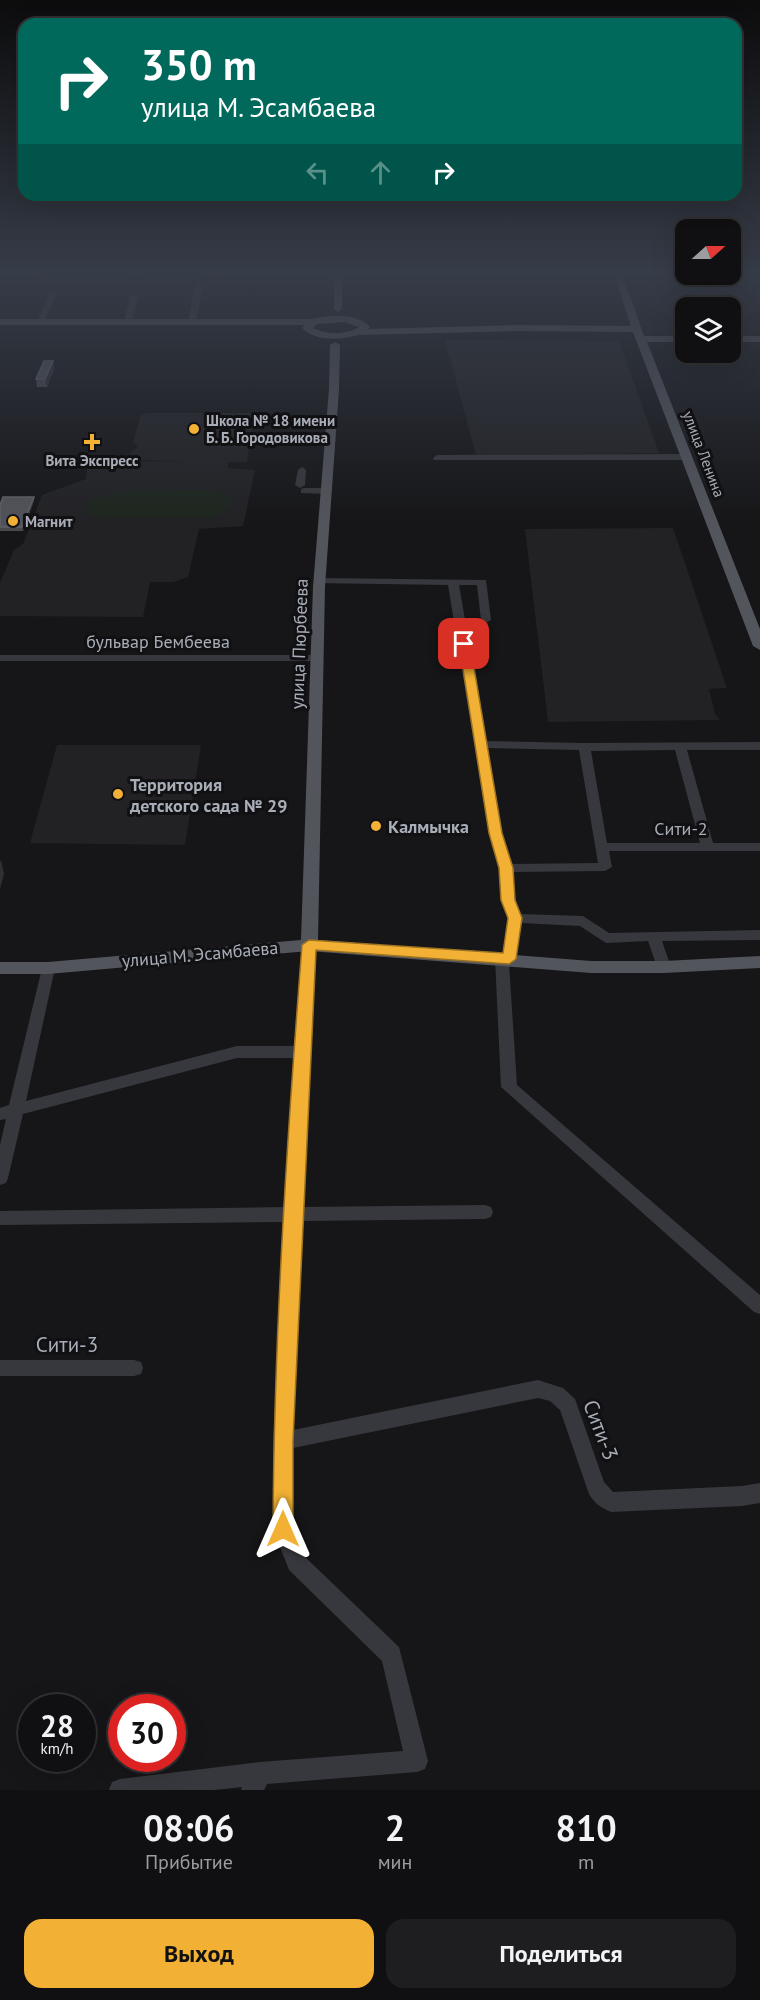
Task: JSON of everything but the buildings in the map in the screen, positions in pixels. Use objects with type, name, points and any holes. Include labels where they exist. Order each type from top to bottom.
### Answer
[{"type":"main road","name":"улица Пюрбеева","points":[[309,945],[320,581],[335,358]]},
{"type":"main road","name":"улица Ленина","points":[[648,358],[760,646]]},
{"type":"main road","name":"улица М. Эсамбаева","points":[[0,968],[48,968],[309,945],[591,966],[664,967],[760,962]]},
{"type":"street","points":[[437,458],[688,457]]},
{"type":"street","points":[[302,470],[302,488],[326,491]]},
{"type":"street","points":[[320,581],[482,582],[486,620]]},
{"type":"street","points":[[453,582],[495,833],[506,868],[508,900],[515,918],[505,958],[509,1087],[760,1306]]},
{"type":"street","name":"бульвар Бембеева","points":[[0,658],[317,658]]},
{"type":"street","points":[[481,744],[584,747],[760,746]]},
{"type":"street","points":[[506,868],[605,867],[584,747]]},
{"type":"street","points":[[680,747],[707,846]]},
{"type":"street","name":"Сити-2","points":[[602,847],[760,847]]},
{"type":"street","points":[[515,918],[583,921],[606,938],[760,935]]},
{"type":"street","points":[[653,936],[664,967]]},
{"type":"street","points":[[120,1790],[256,1781],[417,1761],[391,1655],[296,1563],[283,1529],[283,1441],[309,945]]},
{"type":"street","points":[[0,1178],[48,968]]},
{"type":"street","points":[[0,1114],[237,1052],[302,1052]]},
{"type":"street","points":[[0,1218],[484,1212]]},
{"type":"street","name":"Сити-3","points":[[0,1368],[134,1368]]},
{"type":"street","name":"Сити-3","points":[[283,1441],[538,1389],[548,1390],[568,1405],[596,1487],[602,1497],[611,1502],[742,1496],[760,1493]]},
{"type":"shaded area","points":[[450,358],[625,358],[659,453],[476,455]]},
{"type":"shaded area","points":[[146,413],[254,413],[247,462],[228,462],[228,468],[255,470],[243,526],[199,529],[188,577],[173,582],[150,582],[143,617],[0,616],[0,583],[14,550],[23,544],[42,495],[86,479],[88,462],[183,461],[128,460],[130,452],[138,447],[133,442],[141,415]]},
{"type":"shaded area","points":[[148,490],[212,490],[229,496],[230,510],[212,518],[105,518],[86,513],[88,503],[116,493]]},
{"type":"shaded area","points":[[673,528],[727,688],[709,689],[715,714],[720,720],[548,722],[525,529]]},
{"type":"shaded area","name":"Территория детского сада № 29","points":[[57,745],[201,745],[185,845],[30,843]]},
{"type":"place","name":"Школа № 18 имени Б. Б. Городовикова","points":[[194,429]]},
{"type":"place","name":"Вита Экспресс","points":[[92,442]]},
{"type":"place","name":"Магнит","points":[[13,521]]},
{"type":"place","name":"Территория детского сада № 29","points":[[118,794]]},
{"type":"place","name":"Калмычка","points":[[376,826]]},
{"type":"route","points":[[283,1529],[283,1441],[309,945],[509,959],[515,918],[508,900],[506,868],[495,833],[464,644]]}]
